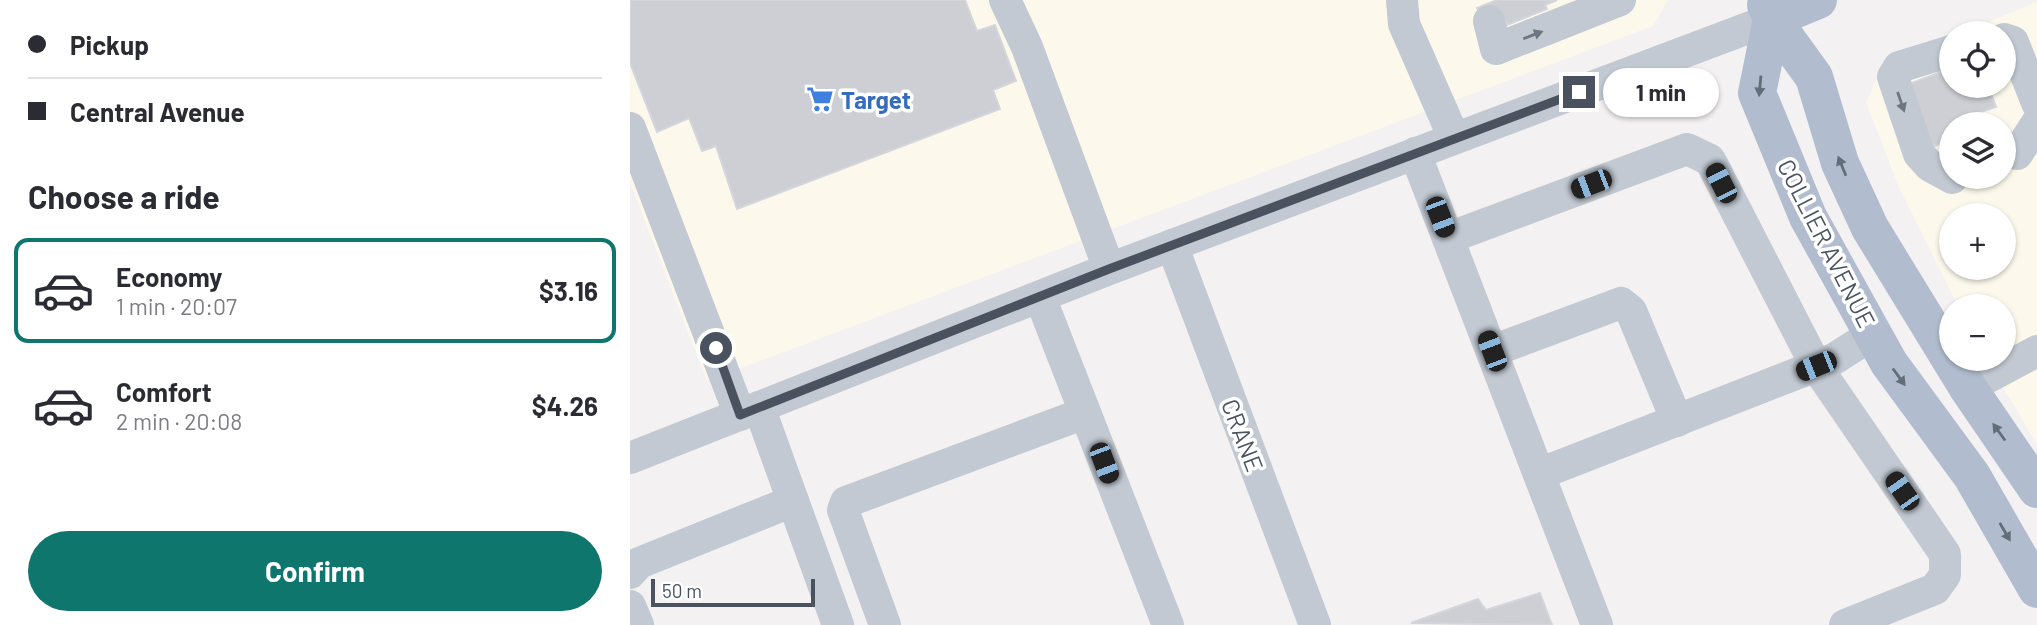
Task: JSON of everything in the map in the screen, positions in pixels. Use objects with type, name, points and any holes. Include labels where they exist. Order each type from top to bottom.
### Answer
[{"type":"main road","points":[[1768,9],[1818,0]]},
{"type":"main road","name":"COLLIER AVENUE","points":[[1768,9],[1757,93],[1808,217],[1889,363],[1972,476],[2037,589]]},
{"type":"main road","name":"COLLIER AVENUE","points":[[1768,9],[1814,77],[1840,163],[1870,228],[1968,388],[2037,489]]},
{"type":"main road","points":[[1825,247],[1859,272],[1942,384],[1968,388]]},
{"type":"street","points":[[1005,0],[1027,47],[1109,269]]},
{"type":"street","points":[[1402,0],[1404,24],[1454,138]]},
{"type":"street","points":[[1484,9],[1496,49],[1620,0]]},
{"type":"street","points":[[630,458],[1109,269],[1454,138],[1768,9]]},
{"type":"street","points":[[1939,55],[1899,67],[1893,77],[1919,154],[1939,171]]},
{"type":"street","points":[[2016,58],[2037,103]]},
{"type":"street","points":[[2017,154],[2037,123]]},
{"type":"street","points":[[630,128],[749,411],[793,501],[838,625]]},
{"type":"street","points":[[1448,238],[1687,149],[1710,160],[1816,366],[1945,554],[1944,575],[1935,589],[1845,625]]},
{"type":"street","points":[[1415,153],[1597,625]]},
{"type":"street","name":"CRANE","points":[[1172,245],[1315,625]]},
{"type":"street","points":[[1040,297],[1167,625]]},
{"type":"street","points":[[1492,351],[1621,303],[1631,311],[1677,421]]},
{"type":"street","points":[[1539,474],[1834,359],[1873,334]]},
{"type":"street","points":[[1968,388],[2037,351]]},
{"type":"street","points":[[885,625],[843,510],[846,502],[1085,413]]},
{"type":"street","points":[[630,573],[639,563],[793,501]]},
{"type":"street","points":[[630,606],[638,625]]},
{"type":"shaded area","points":[[630,0],[1668,0],[1653,26],[707,381],[630,182]]},
{"type":"shaded area","points":[[2037,2],[2037,444],[1993,371],[2016,371],[2016,294],[1952,294],[1945,280],[2016,280],[2016,203],[1939,203],[1939,268],[1898,185],[1866,102],[1882,67],[1939,43],[1939,98],[2016,98],[2016,21],[1991,21]]},
{"type":"building","name":"Target","points":[[630,0],[965,0],[977,31],[995,25],[1016,81],[993,90],[1000,109],[737,209],[716,146],[702,151],[689,118],[657,132],[630,63]]},
{"type":"building","points":[[1497,0],[1557,0],[1545,5],[1547,9],[1507,25],[1503,16],[1484,23],[1477,8]]},
{"type":"building","points":[[1939,73],[1939,98],[1993,98],[1996,107],[1981,112],[1939,112],[1939,144],[1932,147],[1909,84]]},
{"type":"building","points":[[1540,593],[1552,625],[1411,623],[1478,599],[1486,610]]},
{"type":"place","name":"Target","points":[[820,99]]},
{"type":"route","points":[[716,348],[740,415],[1109,269],[1579,92]]}]
